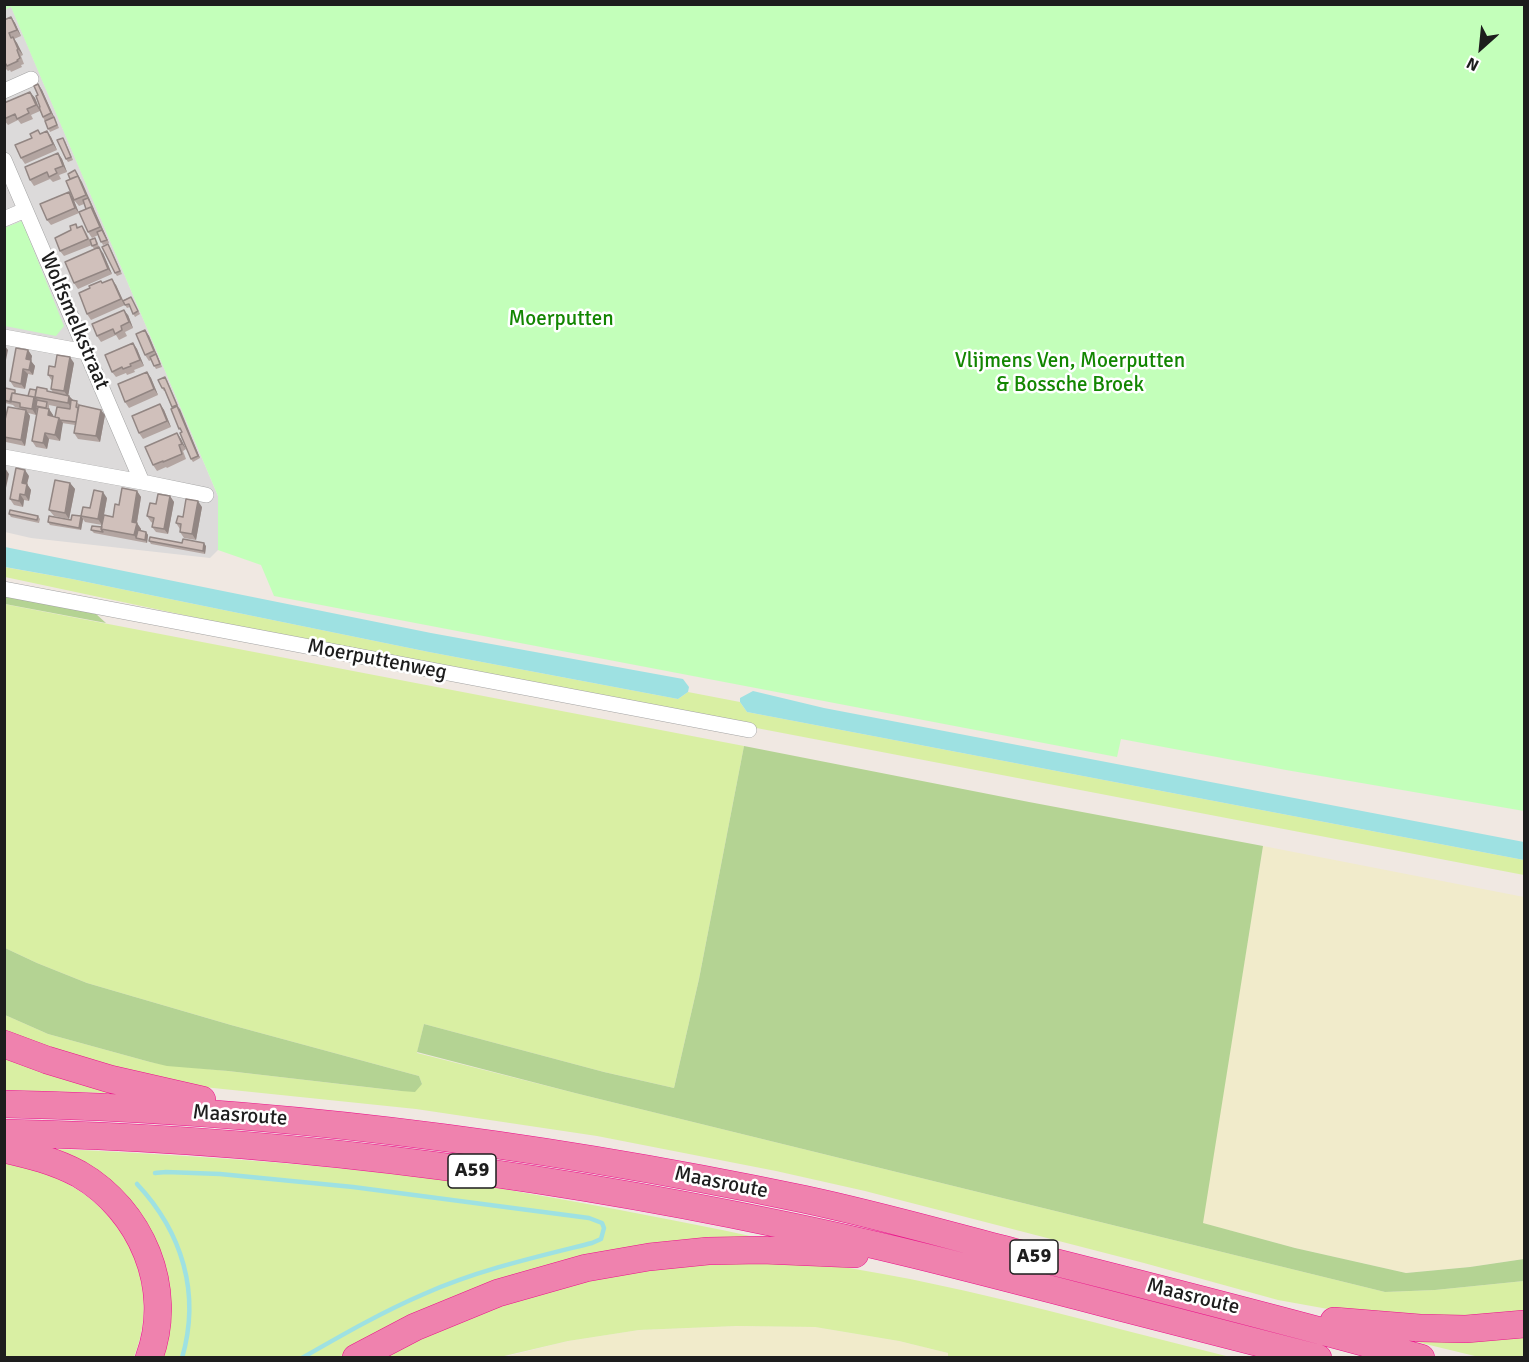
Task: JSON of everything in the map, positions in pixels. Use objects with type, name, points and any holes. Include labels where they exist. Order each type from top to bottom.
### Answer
[{"type":"highway","name":"A59","points":[[4,1044],[110,1079],[285,1119]]},
{"type":"highway","name":"Maasroute","points":[[4,1104],[68,1105],[285,1119],[472,1141],[655,1170],[806,1200],[1262,1315],[1421,1358]]},
{"type":"highway","name":"Maasroute","points":[[4,1133],[74,1134],[267,1147],[468,1170],[564,1184],[714,1210],[934,1259],[1318,1358]]},
{"type":"highway","points":[[4,1149],[33,1155],[78,1174],[104,1191],[126,1214],[152,1264],[158,1310],[149,1358]]},
{"type":"highway","name":"A59","points":[[356,1358],[415,1327],[498,1293],[586,1268],[638,1259],[708,1251],[762,1250],[934,1259]]},
{"type":"highway","name":"A59","points":[[1262,1315],[1420,1328],[1466,1329],[1524,1324]]},
{"type":"street","points":[[4,91],[31,79]]},
{"type":"street","name":"Wolfsmelkstraat","points":[[4,160],[142,482]]},
{"type":"street","points":[[4,219],[25,210]]},
{"type":"street","points":[[4,337],[86,352]]},
{"type":"street","points":[[4,457],[206,495]]},
{"type":"street","name":"Moerputtenweg","points":[[4,589],[749,730]]},
{"type":"shaded area","points":[[10,4],[218,496],[218,550],[210,558],[31,538],[5,532],[4,5]]},
{"type":"shaded area","points":[[1263,846],[1524,897],[1524,1259],[1406,1273],[1295,1248],[1202,1223]]},
{"type":"shaded area","points":[[737,1326],[815,1327],[899,1341],[948,1353],[948,1358],[500,1358],[568,1341],[639,1330]]},
{"type":"green space","name":"Vlijmens Ven, Moerputten & Bossche Broek","points":[[4,5],[1524,5],[1524,811],[1121,739],[1117,757],[274,596],[261,565],[218,550],[218,496],[11,7],[5,10]]},
{"type":"green space","points":[[22,221],[64,326],[56,336],[5,326],[4,228]]},
{"type":"green space","points":[[4,567],[678,699],[688,692],[740,702],[747,712],[1524,860],[1524,875],[414,664],[5,577]]},
{"type":"green space","points":[[4,594],[96,614],[106,623],[5,604]]},
{"type":"green space","points":[[4,604],[744,746],[699,979],[674,1088],[604,1072],[424,1024],[417,1053],[1385,1292],[1435,1290],[1524,1281],[1524,1312],[1478,1318],[1378,1318],[1278,1300],[865,1191],[776,1171],[597,1136],[416,1109],[165,1083],[108,1069],[5,1032],[5,1015],[48,1034],[167,1065],[401,1091],[422,1084],[419,1076],[87,983],[5,948]]},
{"type":"green space","points":[[744,746],[1263,846],[1203,1223],[1295,1248],[1406,1273],[1524,1259],[1524,1281],[1435,1290],[1385,1292],[417,1052],[424,1024],[604,1072],[674,1088],[699,979]]},
{"type":"green space","points":[[5,948],[87,983],[419,1076],[422,1084],[415,1092],[167,1066],[48,1034],[5,1015]]},
{"type":"green space","points":[[5,1049],[140,1094],[5,1090]]},
{"type":"green space","points":[[32,1148],[227,1159],[438,1179],[615,1209],[778,1242],[712,1241],[352,1350],[339,1357],[157,1357],[136,1221]]},
{"type":"green space","points":[[4,1161],[23,1166],[73,1187],[100,1207],[116,1225],[128,1244],[137,1266],[142,1288],[144,1311],[141,1334],[134,1357],[5,1357]]},
{"type":"green space","points":[[802,1261],[964,1290],[1230,1357],[948,1357],[948,1353],[899,1341],[815,1327],[737,1326],[639,1330],[568,1341],[500,1357],[382,1358],[442,1327],[556,1285],[647,1267]]},
{"type":"green space","points":[[1524,1328],[1524,1357],[1479,1357],[1388,1335]]},
{"type":"water","points":[[5,547],[431,633],[683,679],[689,687],[688,692],[678,699],[429,652],[5,567]]},
{"type":"water","points":[[753,691],[824,708],[1524,842],[1524,860],[747,712],[740,698]]},
{"type":"building","points":[[11,17],[17,30],[9,33],[11,38],[13,37],[20,58],[7,66],[4,65],[4,20]]},
{"type":"building","points":[[38,84],[51,113],[43,117],[34,86]]},
{"type":"building","points":[[30,92],[36,105],[27,109],[29,113],[17,119],[15,114],[4,119],[4,103]]},
{"type":"building","points":[[54,117],[57,125],[48,129],[45,121]]},
{"type":"building","points":[[38,130],[40,134],[47,131],[53,144],[21,158],[15,145],[32,138],[30,134]]},
{"type":"building","points":[[63,138],[71,157],[66,159],[57,140]]},
{"type":"building","points":[[58,153],[63,166],[55,169],[57,173],[49,177],[47,172],[30,180],[25,167]]},
{"type":"building","points":[[75,170],[78,176],[70,179],[68,174]]},
{"type":"building","points":[[78,176],[86,195],[74,200],[66,181]]},
{"type":"building","points":[[69,192],[75,208],[47,220],[40,204]]},
{"type":"building","points":[[88,198],[93,209],[91,207],[86,209],[83,200]]},
{"type":"building","points":[[91,207],[100,227],[88,232],[79,212]]},
{"type":"building","points":[[76,224],[77,228],[82,226],[88,239],[60,251],[55,238],[71,230],[70,226]]},
{"type":"building","points":[[102,230],[107,240],[101,242],[97,232]]},
{"type":"building","points":[[95,238],[97,244],[92,246],[90,240]]},
{"type":"building","points":[[108,244],[120,271],[115,273],[102,247]]},
{"type":"building","points":[[99,247],[108,269],[74,283],[65,262]]},
{"type":"building","points":[[112,279],[121,299],[87,314],[79,293],[90,288],[89,286]]},
{"type":"building","points":[[131,297],[138,311],[133,314],[129,304],[125,305],[123,301]]},
{"type":"building","points":[[124,310],[129,322],[121,326],[122,330],[115,334],[113,329],[97,336],[92,324]]},
{"type":"building","points":[[145,330],[154,351],[145,355],[136,334]]},
{"type":"building","points":[[133,343],[140,360],[130,364],[131,366],[112,372],[105,355]]},
{"type":"building","points":[[16,348],[28,350],[26,359],[31,360],[29,370],[23,369],[21,384],[10,381]]},
{"type":"building","points":[[156,354],[160,364],[154,366],[150,357]]},
{"type":"building","points":[[57,355],[70,357],[64,391],[51,389],[53,376],[48,375],[49,366],[55,367]]},
{"type":"building","points":[[147,372],[154,389],[125,402],[118,384]]},
{"type":"building","points":[[165,377],[177,405],[172,407],[158,380]]},
{"type":"building","points":[[37,387],[69,396],[68,403],[35,397]]},
{"type":"building","points":[[5,388],[15,390],[15,393],[12,393],[11,402],[4,400]]},
{"type":"building","points":[[30,389],[36,390],[36,399],[28,396]]},
{"type":"building","points":[[12,393],[34,397],[32,409],[20,407],[20,403],[10,401]]},
{"type":"building","points":[[37,400],[47,402],[46,408],[36,406]]},
{"type":"building","points":[[71,400],[77,401],[76,422],[55,417],[57,407],[70,409]]},
{"type":"building","points":[[160,404],[167,421],[139,433],[132,416]]},
{"type":"building","points":[[79,405],[101,410],[96,436],[74,433]]},
{"type":"building","points":[[177,406],[198,456],[191,459],[171,409]]},
{"type":"building","points":[[8,407],[26,410],[21,440],[4,437]]},
{"type":"building","points":[[38,407],[49,409],[48,415],[59,418],[55,435],[45,433],[43,443],[32,441]]},
{"type":"building","points":[[177,433],[182,444],[179,445],[182,454],[153,465],[145,447]]},
{"type":"building","points":[[16,468],[25,470],[22,483],[27,484],[25,495],[20,494],[19,501],[10,499]]},
{"type":"building","points":[[55,480],[70,483],[65,513],[49,510]]},
{"type":"building","points":[[122,488],[137,491],[132,522],[137,523],[134,535],[101,529],[104,515],[113,517],[115,504],[119,505]]},
{"type":"building","points":[[94,490],[103,492],[98,519],[81,516],[83,507],[90,508]]},
{"type":"building","points":[[158,494],[170,496],[164,529],[152,527],[154,518],[147,516],[150,503],[156,504]]},
{"type":"building","points":[[186,499],[198,501],[192,534],[180,532],[181,524],[176,523],[178,516],[183,517]]},
{"type":"building","points":[[10,510],[38,516],[37,520],[9,514]]},
{"type":"building","points":[[72,515],[81,516],[79,528],[48,522],[49,516],[71,520]]},
{"type":"building","points":[[92,526],[102,527],[103,532],[91,530]]},
{"type":"building","points":[[138,530],[146,532],[145,540],[136,538]]},
{"type":"building","points":[[150,537],[182,543],[183,539],[204,543],[203,551],[149,541]]},
{"type":"waterway","points":[[155,1173],[220,1174],[353,1187],[589,1218],[602,1223],[604,1228],[601,1239],[444,1285],[377,1316],[302,1358]]},
{"type":"waterway","points":[[137,1184],[166,1222],[184,1265],[189,1310],[182,1358]]},
{"type":"park label","name":"Moerputten","points":[[561,319]]}]
